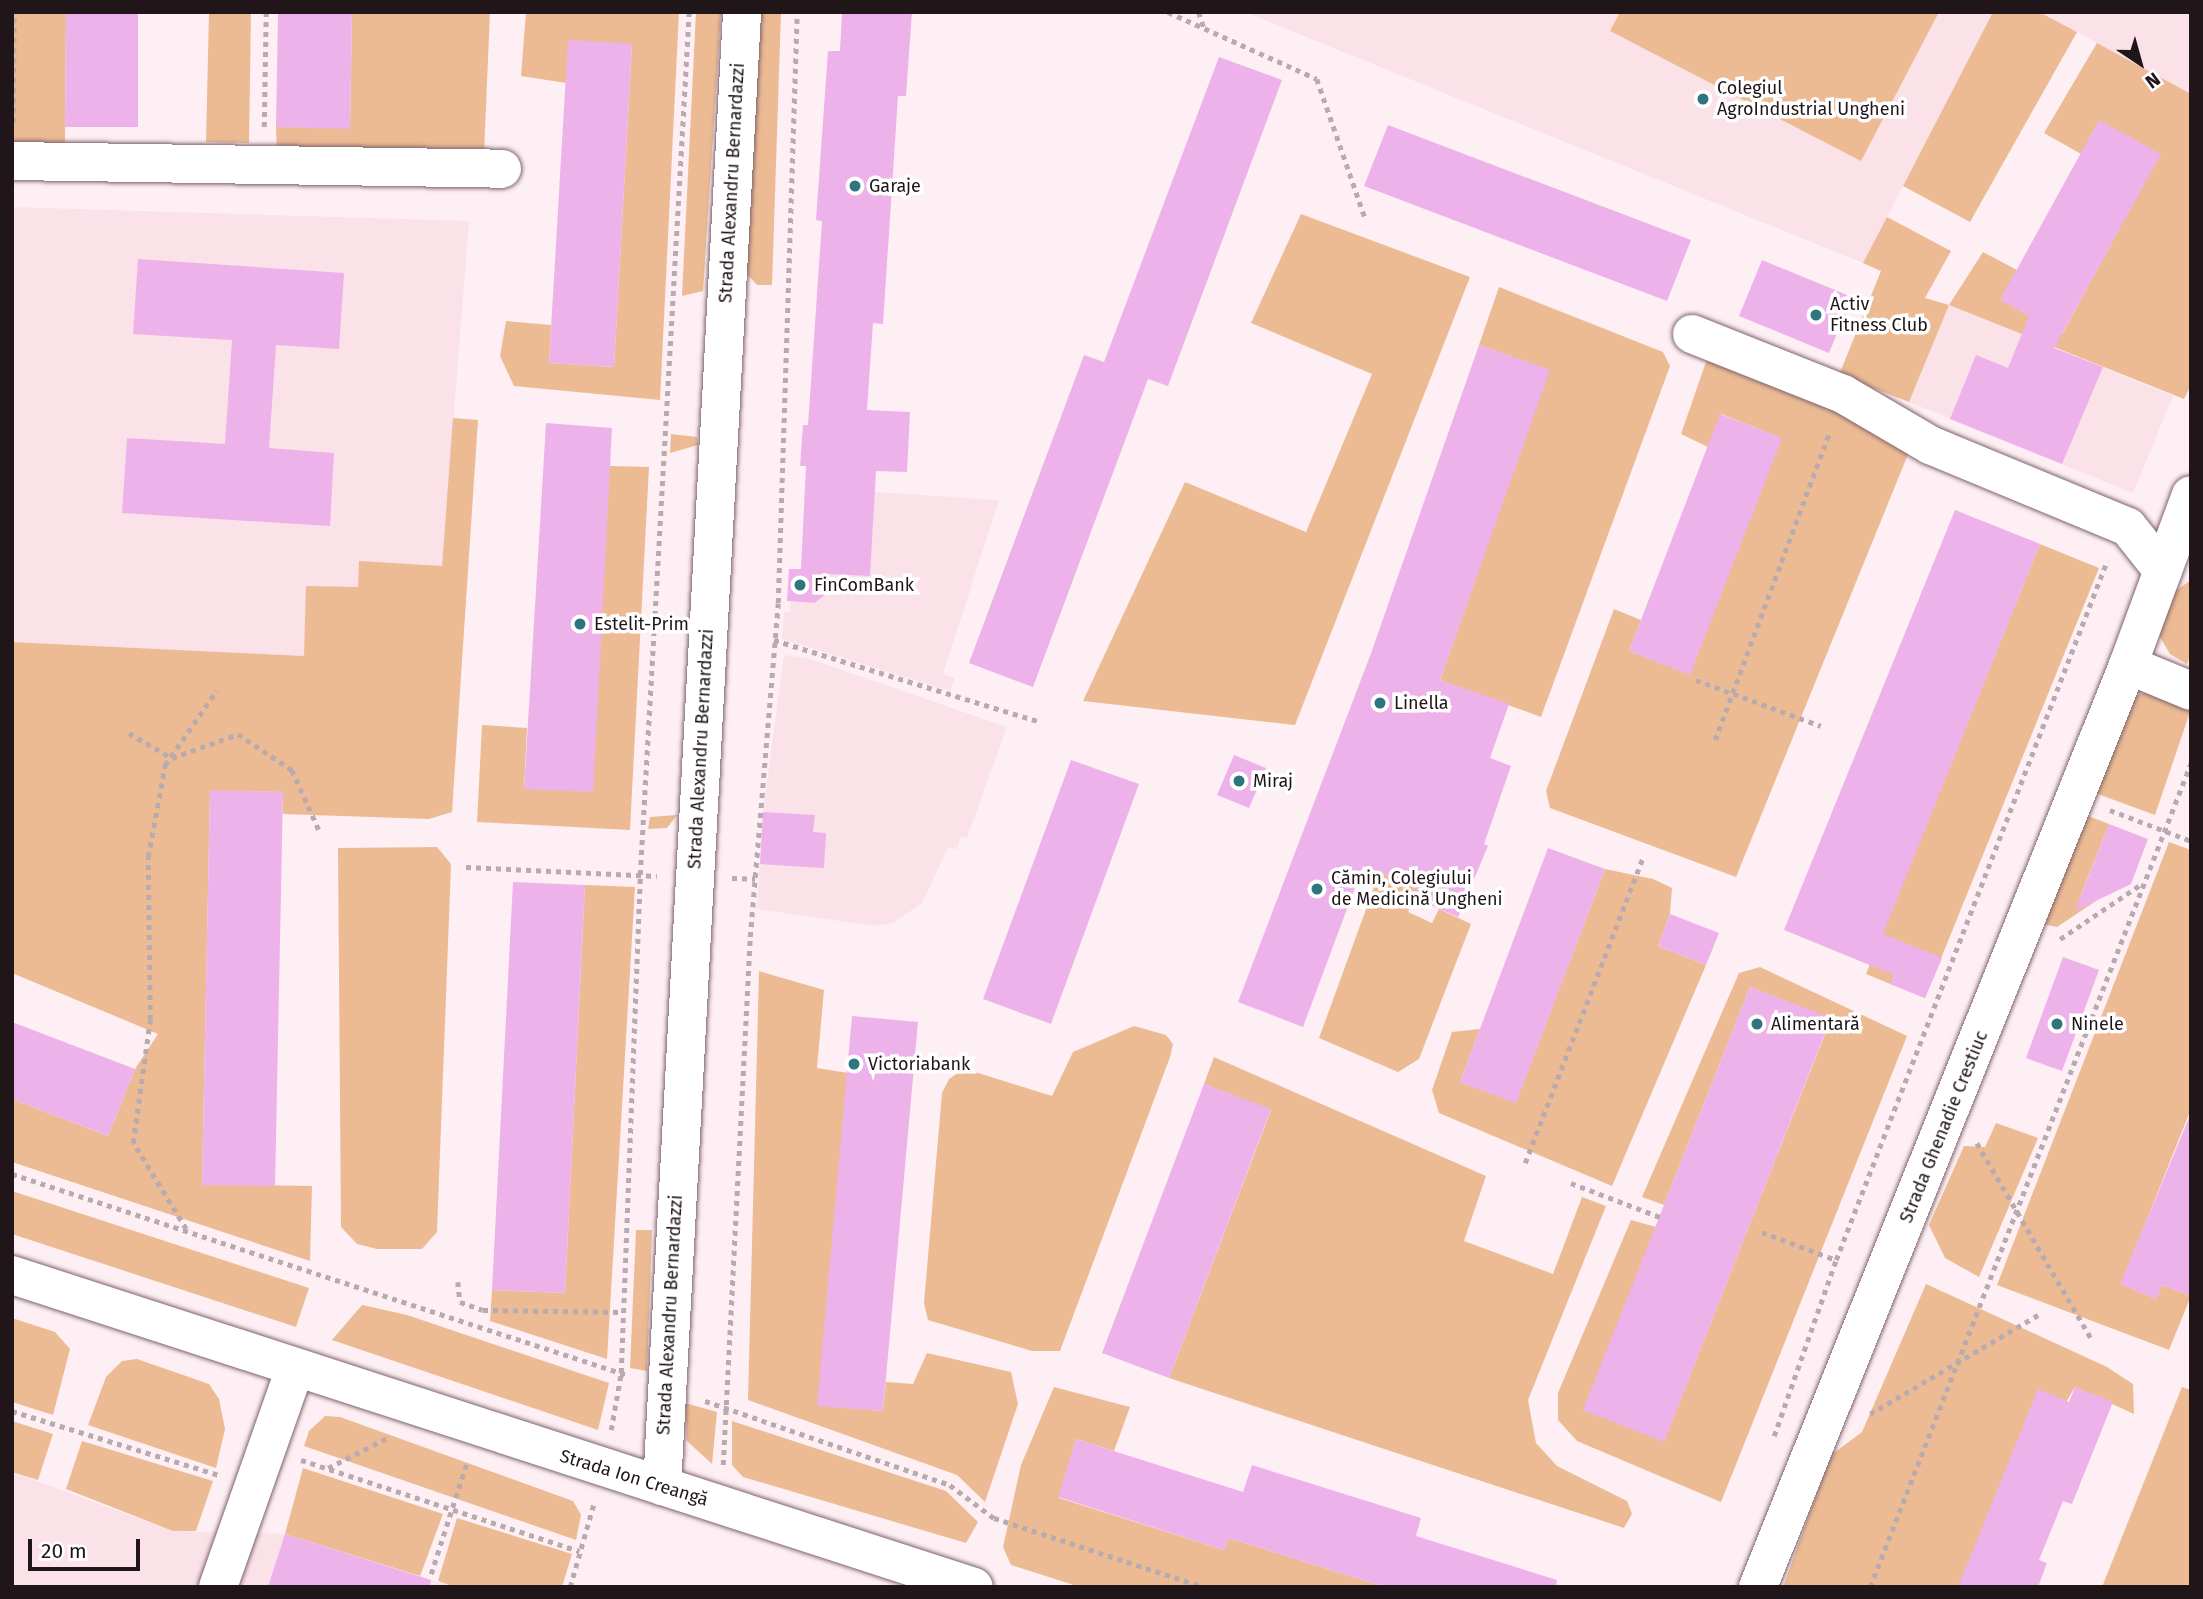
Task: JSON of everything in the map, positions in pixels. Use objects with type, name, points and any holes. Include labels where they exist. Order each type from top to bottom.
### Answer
[{"type":"street","name":"Strada Alexandru Bernardazzi","points":[[662,1486],[742,12]]},
{"type":"street","points":[[13,161],[502,169]]},
{"type":"street","points":[[1692,334],[1843,394],[1930,445],[2121,525],[2163,571]]},
{"type":"street","name":"Strada Ghenadie Crestiuc","points":[[1758,1587],[2128,665],[2191,495]]},
{"type":"street","points":[[2128,665],[2191,691]]},
{"type":"street","name":"Strada Ion Creangă","points":[[12,1275],[974,1587]]},
{"type":"street","points":[[218,1587],[295,1368]]},
{"type":"path","points":[[13,161],[14,12]]},
{"type":"path","points":[[264,165],[266,12]]},
{"type":"path","points":[[570,1587],[604,1469],[621,1373],[640,876],[689,12]]},
{"type":"path","points":[[720,1504],[754,879],[774,640],[797,12]]},
{"type":"path","points":[[1168,12],[1317,79],[1365,218]]},
{"type":"path","points":[[1199,12],[1204,29]]},
{"type":"path","points":[[1715,740],[1843,394]]},
{"type":"path","points":[[1773,1440],[1836,1260],[2121,525]]},
{"type":"path","points":[[774,640],[1040,722]]},
{"type":"path","points":[[1696,680],[1821,726]]},
{"type":"path","points":[[187,1230],[133,1143],[150,1020],[148,857],[165,765],[217,690]]},
{"type":"path","points":[[129,733],[172,758]]},
{"type":"path","points":[[172,758],[238,734],[292,770],[319,830]]},
{"type":"path","points":[[1870,1587],[2191,763]]},
{"type":"path","points":[[2076,796],[2189,839]]},
{"type":"path","points":[[1525,1163],[1643,857]]},
{"type":"path","points":[[466,867],[754,879]]},
{"type":"path","points":[[2048,947],[2144,882]]},
{"type":"path","points":[[1897,1103],[1971,1133],[2015,1213],[2091,1338]]},
{"type":"path","points":[[12,1174],[666,1386],[726,1410],[950,1485],[994,1518],[1204,1587]]},
{"type":"path","points":[[1571,1183],[1660,1217]]},
{"type":"path","points":[[1762,1232],[1836,1260]]},
{"type":"path","points":[[458,1282],[460,1302],[483,1310],[623,1312]]},
{"type":"path","points":[[1813,1447],[2038,1315]]},
{"type":"path","points":[[12,1411],[254,1485]]},
{"type":"path","points":[[328,1468],[396,1433]]},
{"type":"path","points":[[266,1448],[580,1551]]},
{"type":"path","points":[[431,1574],[468,1457]]},
{"type":"shaded area","points":[[12,12],[66,12],[65,144],[12,143]]},
{"type":"shaded area","points":[[209,12],[251,12],[249,143],[206,142]]},
{"type":"shaded area","points":[[352,12],[490,12],[484,154],[277,154],[276,127],[350,128]]},
{"type":"shaded area","points":[[526,12],[679,12],[660,400],[514,386],[500,356],[506,321],[551,325],[549,363],[614,367],[632,45],[566,83],[521,76]]},
{"type":"shaded area","points":[[696,12],[721,12],[703,291],[682,296]]},
{"type":"shaded area","points":[[781,12],[772,285],[757,285],[746,273],[761,14]]},
{"type":"shaded area","name":"Colegiul AgroIndustrial Ungheni","points":[[1245,12],[1993,12],[1863,263]]},
{"type":"shaded area","points":[[1620,12],[1939,12],[1861,161],[1610,31]]},
{"type":"shaded area","points":[[1993,12],[2039,12],[2077,32],[1970,222],[1903,186]]},
{"type":"shaded area","points":[[2039,12],[2191,12],[2191,94],[2077,32]]},
{"type":"shaded area","points":[[2097,43],[2191,94],[2191,385],[2184,399],[1949,305],[1983,252],[2017,270],[2001,300],[2062,334],[2160,154],[2081,154],[2044,133]]},
{"type":"shaded area","points":[[12,207],[469,221],[442,566],[358,587],[305,656],[12,642]]},
{"type":"shaded area","points":[[1301,214],[1470,277],[1295,725],[1083,701],[1185,482],[1306,532],[1372,374],[1251,323]]},
{"type":"shaded area","points":[[1887,217],[1951,251],[1925,298],[1949,305],[1909,402],[1839,375],[1881,271],[1863,263]]},
{"type":"shaded area","points":[[1499,287],[1663,352],[1670,366],[1541,717],[1440,680],[1549,370],[1479,345]]},
{"type":"shaded area","points":[[1949,305],[2173,396],[2133,493],[1909,402]]},
{"type":"shaded area","points":[[1707,359],[1818,399],[1911,447],[1736,877],[1550,808],[1546,791],[1614,609],[1641,620],[1629,651],[1689,674],[1781,438],[1721,414],[1708,447],[1681,434]]},
{"type":"shaded area","points":[[453,418],[478,420],[452,812],[429,819],[283,814],[283,792],[210,791],[202,1184],[312,1186],[310,1261],[12,1162],[12,1099],[108,1136],[135,1069],[158,1034],[12,973],[12,642],[304,656],[306,586],[358,587],[359,561],[442,566]]},
{"type":"shaded area","points":[[671,434],[697,437],[698,445],[670,453]]},
{"type":"shaded area","points":[[610,466],[649,467],[630,830],[477,822],[482,725],[527,728],[524,789]]},
{"type":"shaded area","points":[[874,492],[999,500],[943,674],[955,678],[950,691],[782,639],[784,612],[790,613],[791,602],[816,603],[827,593],[828,574],[870,575]]},
{"type":"shaded area","points":[[2040,544],[2099,568],[1925,998],[1866,974]]},
{"type":"shaded area","points":[[2191,580],[2191,653],[2187,664],[2170,654],[2157,632],[2170,595]]},
{"type":"shaded area","points":[[784,655],[807,658],[1007,727],[967,838],[961,837],[957,849],[948,848],[922,903],[893,923],[875,926],[757,909],[763,812]]},
{"type":"shaded area","points":[[2145,692],[2191,709],[2155,815],[2095,793],[2130,699]]},
{"type":"shaded area","points":[[1407,797],[1403,882],[1418,888],[1408,912],[1432,923],[1439,909],[1471,924],[1419,1059],[1398,1072],[1319,1038]]},
{"type":"shaded area","points":[[677,815],[667,828],[648,829],[650,817]]},
{"type":"shaded area","points":[[2086,815],[2109,824],[2081,895],[2096,901],[2057,927],[2043,924]]},
{"type":"shaded area","points":[[2169,842],[2191,850],[2191,1109],[2121,1284],[2156,1299],[2162,1285],[2191,1296],[2169,1350],[1997,1285]]},
{"type":"shaded area","points":[[437,847],[451,864],[437,1232],[422,1249],[377,1249],[357,1244],[341,1227],[338,848]]},
{"type":"shaded area","points":[[1605,869],[1653,879],[1672,888],[1670,914],[1658,946],[1706,965],[1612,1186],[1439,1113],[1432,1090],[1452,1032],[1480,1029],[1460,1082],[1516,1102]]},
{"type":"shaded area","points":[[585,885],[635,887],[607,1359],[490,1321],[492,1290],[565,1293]]},
{"type":"shaded area","points":[[1760,967],[1907,1036],[1721,1502],[1577,1441],[1558,1420],[1558,1393],[1631,1220],[1656,1227],[1664,1441],[1831,1019],[1750,987],[1664,1205],[1642,1197],[1739,973]]},
{"type":"shaded area","points":[[759,971],[824,990],[817,1068],[848,1073],[818,1405],[883,1411],[886,1382],[913,1384],[927,1353],[1011,1372],[1018,1404],[985,1502],[957,1475],[748,1400]]},
{"type":"shaded area","points":[[1134,1026],[1166,1035],[1173,1044],[1060,1351],[1032,1351],[928,1320],[924,1303],[942,1093],[949,1079],[961,1071],[972,1071],[1052,1096],[1073,1052]]},
{"type":"shaded area","points":[[1214,1057],[1486,1176],[1464,1241],[1553,1274],[1582,1197],[1606,1206],[1528,1400],[1536,1443],[1557,1466],[1627,1501],[1632,1514],[1624,1528],[1169,1378],[1271,1110],[1204,1084]]},
{"type":"shaded area","points":[[1996,1123],[2038,1138],[1979,1277],[1945,1258],[1929,1225],[1964,1146],[1985,1147]]},
{"type":"shaded area","points":[[12,1191],[309,1288],[296,1327],[12,1234]]},
{"type":"shaded area","points":[[636,1230],[652,1230],[647,1371],[630,1368]]},
{"type":"shaded area","points":[[1926,1284],[2107,1367],[2133,1384],[2134,1414],[2075,1387],[1958,1587],[1783,1587],[1831,1455],[1862,1432]]},
{"type":"shaded area","points":[[362,1305],[407,1315],[609,1383],[598,1430],[332,1340]]},
{"type":"shaded area","points":[[12,1318],[55,1332],[70,1349],[53,1415],[12,1402]]},
{"type":"shaded area","points":[[137,1359],[209,1384],[219,1399],[225,1429],[216,1468],[88,1425],[106,1377],[122,1361]]},
{"type":"shaded area","points":[[1054,1387],[1130,1407],[1114,1451],[1076,1439],[1059,1498],[1224,1550],[1229,1538],[1385,1587],[1080,1587],[1011,1565],[1003,1547],[1021,1465]]},
{"type":"shaded area","points":[[2182,1387],[2191,1390],[2191,1587],[2102,1587]]},
{"type":"shaded area","points":[[685,1403],[717,1412],[712,1464],[687,1441]]},
{"type":"shaded area","points":[[325,1416],[340,1417],[573,1501],[581,1515],[576,1540],[304,1446],[309,1431]]},
{"type":"shaded area","points":[[12,1421],[53,1434],[38,1480],[12,1472]]},
{"type":"shaded area","points":[[732,1421],[946,1491],[978,1522],[966,1543],[743,1477],[732,1465]]},
{"type":"shaded area","points":[[82,1441],[213,1481],[196,1531],[173,1531],[66,1489]]},
{"type":"shaded area","points":[[303,1468],[443,1514],[420,1576],[285,1534]]},
{"type":"shaded area","points":[[12,1472],[173,1531],[285,1534],[454,1587],[12,1587]]},
{"type":"shaded area","points":[[457,1518],[572,1554],[562,1587],[455,1587],[438,1581]]},
{"type":"building","points":[[66,12],[138,12],[138,127],[65,127]]},
{"type":"building","points":[[278,12],[352,12],[350,129],[276,127]]},
{"type":"building","points":[[842,12],[912,12],[906,96],[898,96],[883,324],[873,323],[867,410],[910,412],[907,472],[876,471],[870,576],[828,574],[827,593],[815,603],[787,601],[789,569],[801,569],[806,466],[800,466],[803,425],[808,425],[822,221],[816,220],[828,51],[840,51]]},
{"type":"building","points":[[568,40],[632,44],[614,367],[549,363]]},
{"type":"building","points":[[1219,57],[1282,80],[1168,386],[1148,379],[1033,687],[969,663],[1084,355],[1104,362]]},
{"type":"building","points":[[2099,120],[2161,154],[2054,348],[2103,367],[2062,464],[1950,419],[1976,355],[2008,368],[2029,316],[2000,300]]},
{"type":"building","points":[[1388,125],[1691,240],[1667,301],[1364,186]]},
{"type":"building","points":[[138,259],[344,273],[339,349],[276,345],[269,448],[334,453],[330,526],[122,513],[127,438],[225,444],[232,340],[133,334]]},
{"type":"building","points":[[1762,260],[1852,297],[1829,353],[1739,316]]},
{"type":"building","points":[[1479,345],[1550,370],[1440,680],[1509,704],[1490,758],[1511,766],[1484,844],[1488,846],[1458,917],[1414,898],[1418,888],[1363,866],[1303,1027],[1238,1002],[1370,656]]},
{"type":"building","points":[[1720,414],[1782,438],[1690,675],[1629,651]]},
{"type":"building","points":[[546,423],[612,428],[593,792],[524,789]]},
{"type":"building","points":[[1955,510],[2040,544],[1883,934],[1942,958],[1925,998],[1890,984],[1894,975],[1784,930]]},
{"type":"building","points":[[1234,755],[1266,768],[1249,808],[1217,795]]},
{"type":"building","points":[[1071,760],[1139,784],[1051,1024],[983,999]]},
{"type":"building","points":[[210,790],[283,792],[275,1186],[202,1185]]},
{"type":"building","points":[[763,812],[815,815],[813,832],[826,833],[824,868],[760,864]]},
{"type":"building","points":[[2109,824],[2148,839],[2131,884],[2075,911]]},
{"type":"building","points":[[1548,848],[1605,869],[1516,1103],[1460,1082]]},
{"type":"building","points":[[513,882],[585,885],[565,1293],[492,1290]]},
{"type":"building","points":[[1670,914],[1719,933],[1706,965],[1658,946]]},
{"type":"building","points":[[2063,957],[2099,970],[2062,1071],[2026,1058]]},
{"type":"building","points":[[1750,987],[1831,1018],[1664,1442],[1583,1410]]},
{"type":"building","points":[[852,1016],[918,1022],[883,1411],[817,1406]]},
{"type":"building","points":[[12,1022],[135,1069],[108,1136],[12,1099]]},
{"type":"building","points":[[1204,1084],[1271,1109],[1169,1378],[1102,1353]]},
{"type":"building","points":[[2191,1113],[2191,1296],[2162,1285],[2156,1299],[2120,1284]]},
{"type":"building","points":[[2075,1387],[2113,1402],[2072,1504],[2063,1501],[2039,1560],[2047,1563],[2038,1587],[1958,1587],[2038,1389],[2069,1402]]},
{"type":"building","points":[[1076,1439],[1243,1492],[1252,1465],[1421,1518],[1416,1536],[1557,1580],[1556,1587],[1385,1587],[1229,1538],[1224,1550],[1058,1497]]},
{"type":"building","points":[[285,1534],[431,1580],[430,1587],[268,1587]]},
{"type":"place","name":"Colegiul AgroIndustrial Ungheni","points":[[1703,99]]},
{"type":"place","name":"Garaje","points":[[855,186]]},
{"type":"place","name":"Activ Fitness Club","points":[[1816,315]]},
{"type":"place","name":"FinComBank","points":[[800,585]]},
{"type":"place","name":"Estelit-Prim","points":[[580,624]]},
{"type":"place","name":"Linella","points":[[1380,703]]},
{"type":"place","name":"Miraj","points":[[1239,781]]},
{"type":"place","name":"Cămin, Colegiului de Medicină Ungheni","points":[[1317,889]]},
{"type":"place","name":"Alimentară","points":[[1757,1024]]},
{"type":"place","name":"Ninele","points":[[2057,1024]]},
{"type":"place","name":"Victoriabank","points":[[854,1064]]}]
